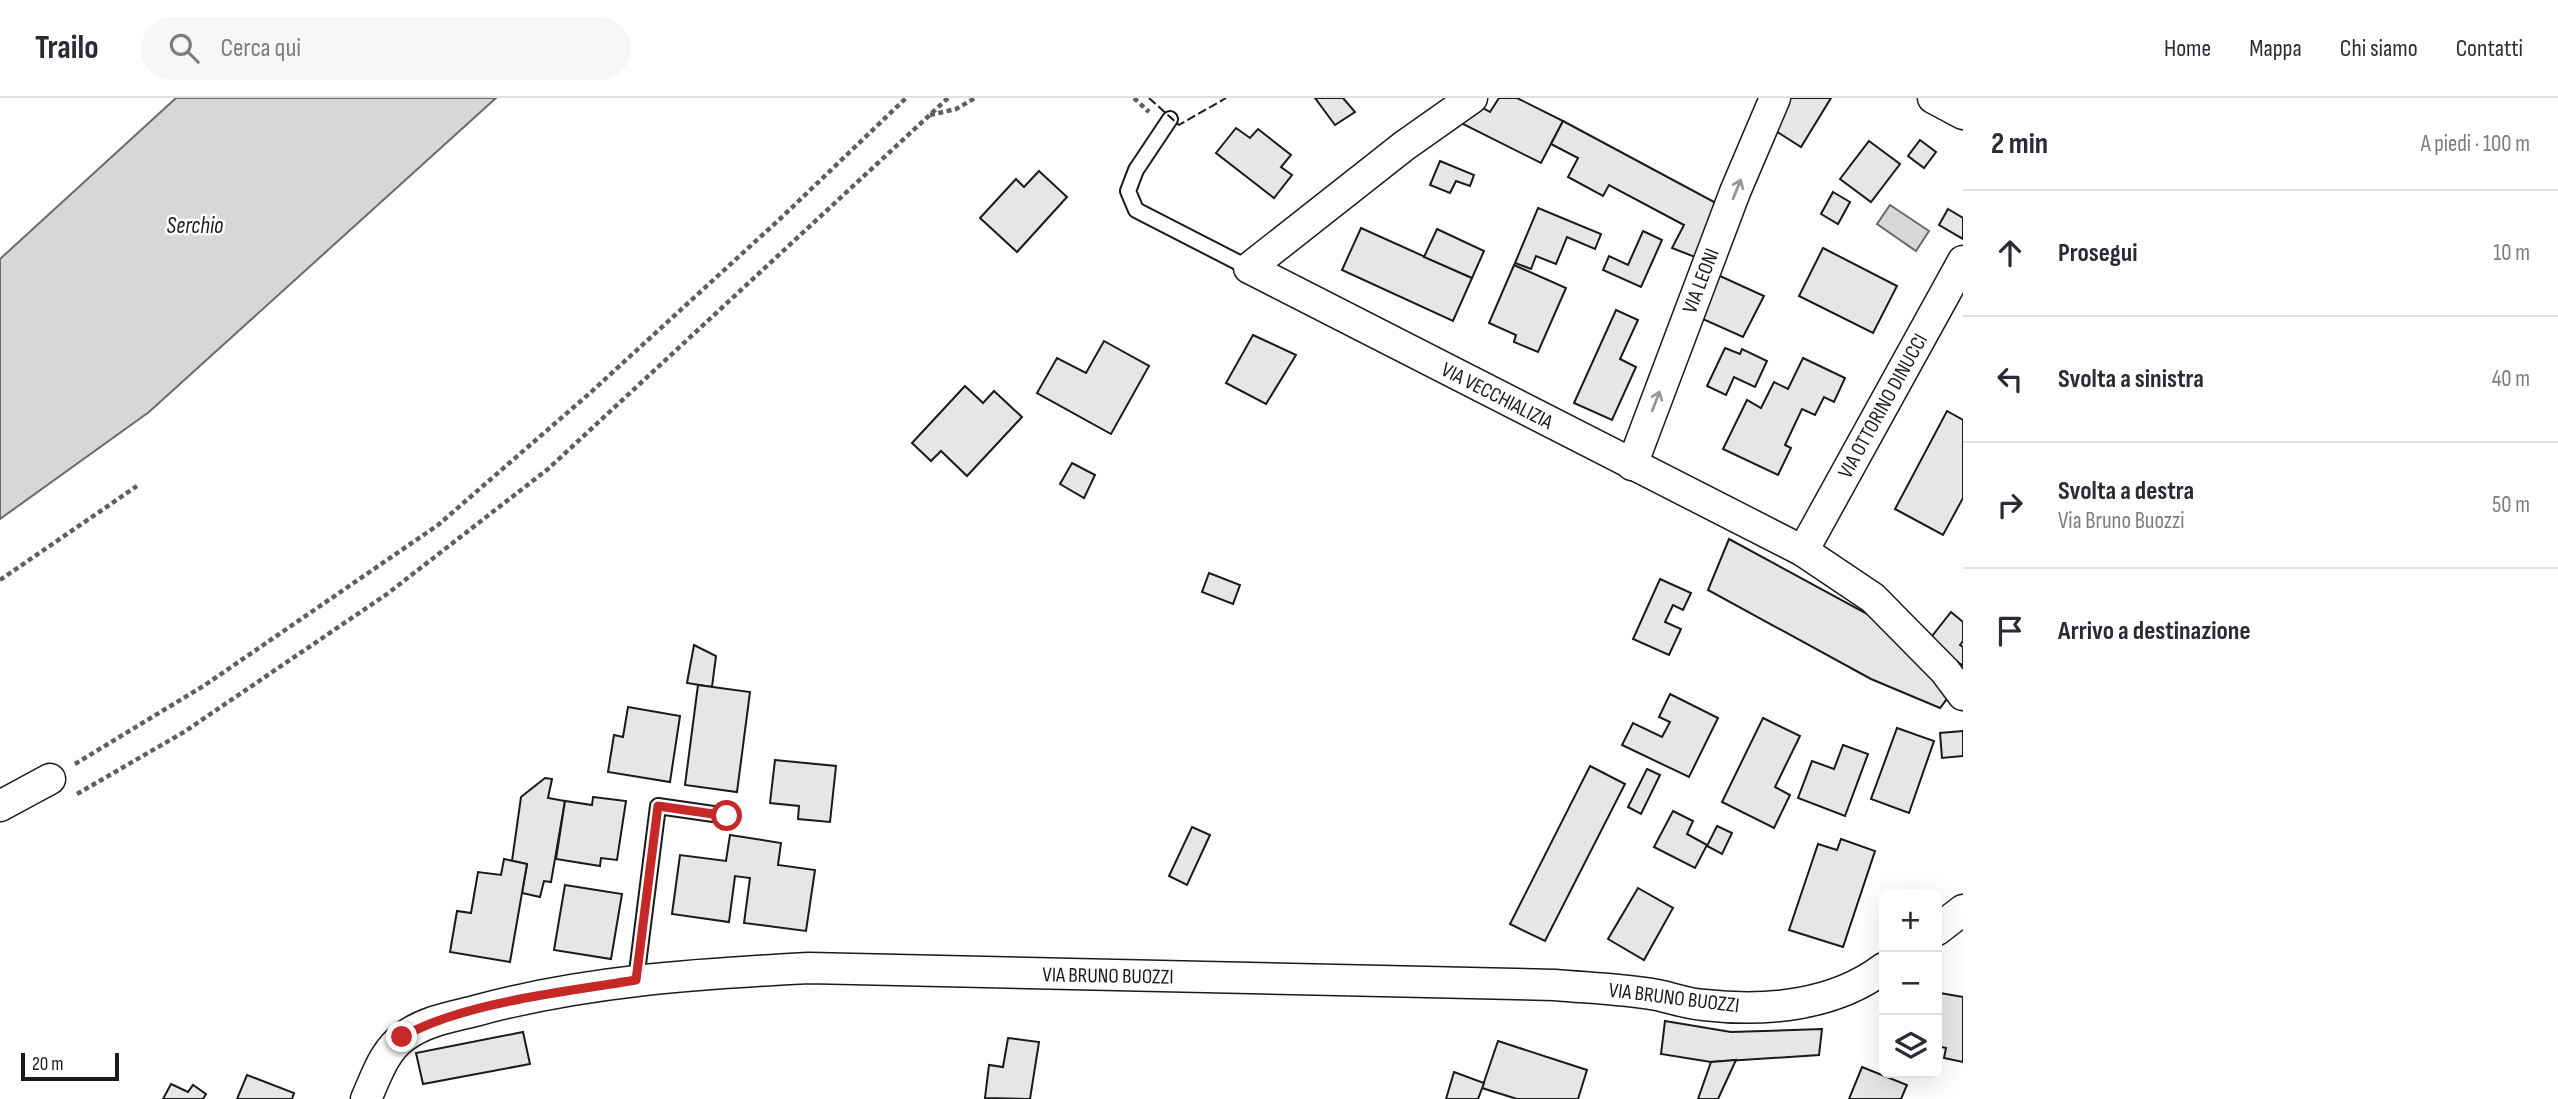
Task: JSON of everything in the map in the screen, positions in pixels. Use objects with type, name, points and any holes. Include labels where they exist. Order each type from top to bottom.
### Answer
[{"type":"street","points":[[1249,268],[1404,146],[1472,98]]},
{"type":"street","name":"VIA LEONI","points":[[1632,465],[1735,192],[1775,98]]},
{"type":"street","points":[[1933,98],[1963,114]]},
{"type":"street","name":"VIA OTTORINO DINUCCI","points":[[1803,551],[1963,261]]},
{"type":"street","name":"VIA VECCHIALIZIA","points":[[1249,268],[1803,551],[1873,598],[1945,671],[1963,695]]},
{"type":"street","points":[[0,806],[50,779]]},
{"type":"street","points":[[1942,926],[1963,910]]},
{"type":"street","name":"VIA BRUNO BUOZZI","points":[[366,1099],[387,1053],[402,1037],[425,1024],[501,1004],[636,980],[689,974],[809,968],[1541,984],[1655,995],[1703,1005],[1763,1007],[1817,1001],[1867,981],[1879,972]]},
{"type":"lane","points":[[1170,119],[1136,170],[1128,191],[1136,210],[1249,268]]},
{"type":"lane","points":[[636,980],[658,806],[727,816]]},
{"type":"path","points":[[50,779],[205,685],[438,525],[610,374],[782,217],[906,98]]},
{"type":"path","points":[[76,795],[184,732],[387,594],[548,469],[948,98]]},
{"type":"path","points":[[930,115],[956,109],[975,98]]},
{"type":"path","points":[[0,580],[136,486]]},
{"type":"water","name":"Serchio","points":[[176,98],[496,98],[149,412],[0,519],[0,259]]},
{"type":"water","points":[[1890,205],[1929,231],[1916,251],[1877,224]]},
{"type":"building","points":[[1315,98],[1343,98],[1355,112],[1335,125]]},
{"type":"building","points":[[1499,98],[1517,98],[1563,121],[1541,163],[1457,121],[1481,107],[1490,112]]},
{"type":"building","points":[[1789,98],[1831,98],[1801,147],[1771,128]]},
{"type":"building","points":[[1563,121],[1716,203],[1695,257],[1672,248],[1684,225],[1609,185],[1603,196],[1568,177],[1578,158],[1551,144]]},
{"type":"building","points":[[1236,128],[1250,138],[1258,129],[1291,155],[1281,167],[1292,175],[1274,198],[1216,153]]},
{"type":"building","points":[[1920,140],[1936,152],[1924,168],[1908,156]]},
{"type":"building","points":[[1869,141],[1900,164],[1871,202],[1840,179]]},
{"type":"building","points":[[1440,161],[1474,175],[1470,186],[1456,181],[1450,193],[1430,185]]},
{"type":"building","points":[[1039,171],[1067,197],[1017,252],[980,218],[1016,179],[1024,187]]},
{"type":"building","points":[[1833,192],[1850,202],[1838,224],[1821,214]]},
{"type":"building","points":[[1538,208],[1601,234],[1595,249],[1567,237],[1556,264],[1536,256],[1531,269],[1515,263]]},
{"type":"building","points":[[1948,209],[1963,218],[1963,239],[1939,225]]},
{"type":"building","points":[[1361,228],[1472,278],[1453,321],[1342,270]]},
{"type":"building","points":[[1437,229],[1484,251],[1472,278],[1424,257]]},
{"type":"building","points":[[1643,231],[1662,240],[1641,287],[1603,270],[1609,256],[1628,265]]},
{"type":"building","points":[[1823,248],[1897,286],[1873,333],[1799,296]]},
{"type":"building","points":[[1514,265],[1566,288],[1538,352],[1514,342],[1516,335],[1489,323]]},
{"type":"building","points":[[1709,271],[1764,296],[1743,337],[1696,316]]},
{"type":"building","points":[[1616,310],[1638,320],[1620,359],[1636,367],[1612,420],[1574,403]]},
{"type":"building","points":[[1253,335],[1296,355],[1266,404],[1226,383]]},
{"type":"building","points":[[1104,341],[1149,366],[1111,434],[1037,393],[1057,358],[1086,373]]},
{"type":"building","points":[[1725,348],[1740,354],[1742,349],[1767,361],[1755,387],[1734,377],[1726,395],[1707,386]]},
{"type":"building","points":[[1803,358],[1845,378],[1834,402],[1824,397],[1815,415],[1802,409],[1785,445],[1791,448],[1778,475],[1723,449],[1747,400],[1761,408],[1774,382],[1788,389]]},
{"type":"building","points":[[965,386],[983,403],[994,391],[1022,417],[967,476],[941,451],[931,461],[912,443]]},
{"type":"building","points":[[1947,411],[1963,420],[1963,498],[1943,535],[1895,509]]},
{"type":"building","points":[[1072,463],[1095,475],[1084,498],[1060,484]]},
{"type":"building","points":[[1729,539],[1871,616],[1953,691],[1940,708],[1871,679],[1708,590]]},
{"type":"building","points":[[1209,573],[1240,585],[1233,604],[1202,592]]},
{"type":"building","points":[[1660,579],[1691,593],[1683,610],[1673,605],[1665,622],[1681,629],[1669,655],[1633,639]]},
{"type":"building","points":[[1951,612],[1963,622],[1963,641],[1960,645],[1963,647],[1963,666],[1929,640]]},
{"type":"building","points":[[694,645],[716,656],[712,687],[687,683]]},
{"type":"building","points":[[698,685],[750,692],[737,792],[685,785]]},
{"type":"building","points":[[1670,694],[1718,718],[1689,777],[1622,745],[1633,723],[1662,737],[1670,722],[1659,717]]},
{"type":"building","points":[[628,707],[680,716],[670,782],[608,772],[614,735],[623,737]]},
{"type":"building","points":[[1763,718],[1800,736],[1775,787],[1790,795],[1774,828],[1722,802]]},
{"type":"building","points":[[1897,728],[1934,741],[1909,813],[1871,799]]},
{"type":"building","points":[[1963,731],[1963,756],[1942,758],[1940,733]]},
{"type":"building","points":[[1843,745],[1868,754],[1845,816],[1798,798],[1812,761],[1834,769]]},
{"type":"building","points":[[775,760],[836,766],[830,822],[798,819],[799,806],[770,803]]},
{"type":"building","points":[[1590,766],[1625,784],[1545,941],[1510,924]]},
{"type":"building","points":[[1647,769],[1660,775],[1641,814],[1628,807]]},
{"type":"building","points":[[545,778],[552,779],[548,798],[565,801],[551,882],[544,881],[540,897],[522,893],[527,864],[512,861],[521,797]]},
{"type":"building","points":[[593,797],[626,801],[617,860],[601,858],[600,866],[556,859],[565,801],[592,805]]},
{"type":"building","points":[[1673,811],[1693,821],[1687,834],[1707,845],[1695,868],[1654,847]]},
{"type":"building","points":[[1717,826],[1732,833],[1722,854],[1707,846]]},
{"type":"building","points":[[1192,827],[1210,835],[1187,885],[1169,876]]},
{"type":"building","points":[[730,835],[781,843],[778,865],[815,870],[806,931],[744,923],[750,878],[735,876],[729,922],[672,914],[680,855],[726,861]]},
{"type":"building","points":[[1841,839],[1875,851],[1843,947],[1789,930],[1818,844],[1837,850]]},
{"type":"building","points":[[504,859],[527,864],[510,962],[450,952],[457,911],[471,913],[478,872],[501,875]]},
{"type":"building","points":[[565,885],[622,894],[611,959],[554,950]]},
{"type":"building","points":[[1638,888],[1673,908],[1644,960],[1608,939]]},
{"type":"building","points":[[1942,993],[1963,997],[1963,1062],[1944,1058],[1946,1048],[1942,1047]]},
{"type":"building","points":[[1665,1021],[1731,1032],[1822,1029],[1819,1055],[1711,1062],[1661,1054]]},
{"type":"building","points":[[523,1032],[530,1064],[423,1084],[416,1053]]},
{"type":"building","points":[[1008,1038],[1039,1042],[1030,1099],[985,1098],[989,1065],[1003,1067]]},
{"type":"building","points":[[1498,1041],[1587,1070],[1578,1099],[1517,1099],[1482,1088]]},
{"type":"building","points":[[1736,1060],[1718,1099],[1698,1099],[1711,1062]]},
{"type":"building","points":[[1862,1067],[1879,1074],[1879,1078],[1890,1078],[1907,1085],[1901,1099],[1849,1099]]},
{"type":"building","points":[[1454,1072],[1484,1083],[1478,1099],[1446,1099]]},
{"type":"building","points":[[247,1075],[294,1093],[292,1099],[237,1099]]},
{"type":"building","points":[[171,1084],[188,1092],[193,1085],[206,1094],[203,1099],[163,1099]]},
{"type":"fence","points":[[1149,98],[1179,125],[1226,98]]},
{"type":"route","points":[[402,1037],[425,1024],[501,1004],[636,980],[658,806],[727,816]]}]
